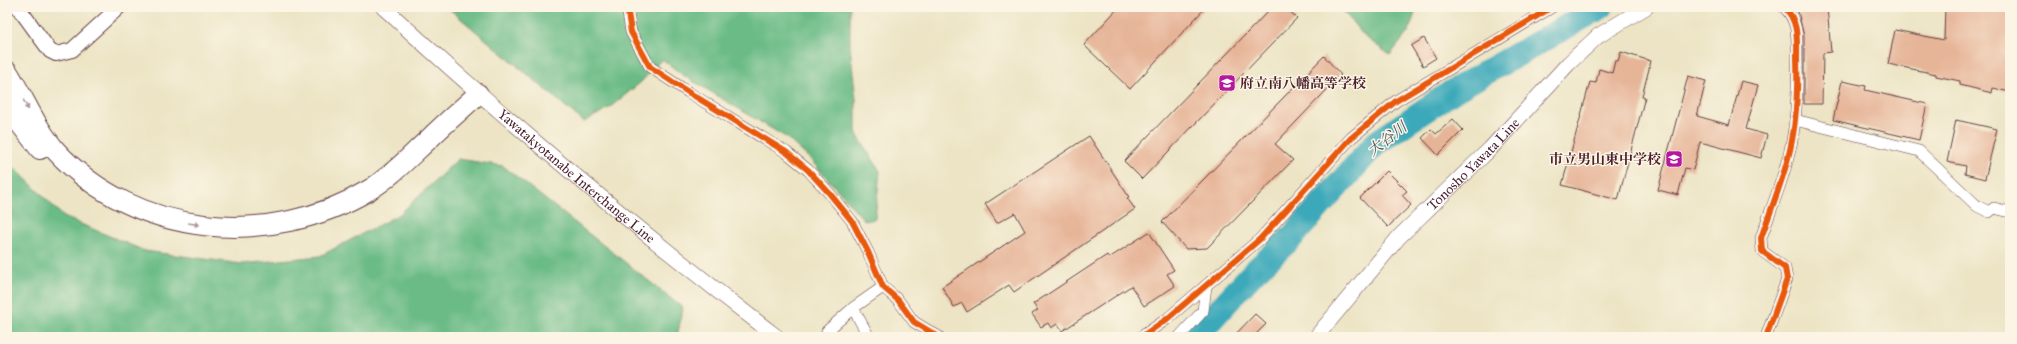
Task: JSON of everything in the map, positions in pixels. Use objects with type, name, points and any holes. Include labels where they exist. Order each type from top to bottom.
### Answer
[{"type":"highway","points":[[7,71],[36,123],[56,150],[80,173],[105,192],[133,206],[163,218],[196,224],[226,227],[284,223],[315,216],[344,204],[371,189],[395,172],[429,138],[478,94]]},
{"type":"highway","points":[[7,107],[47,158],[74,184],[100,203],[131,219],[167,232],[193,238],[254,240],[286,236],[319,228],[349,216],[378,200],[403,181],[439,147],[478,94]]},
{"type":"main road","name":"Yawatakyotanabe Interchange Line","points":[[383,7],[478,94],[693,273],[777,337]]},
{"type":"main road","name":"Tonosho Yawata Line","points":[[1316,337],[1398,237],[1490,149],[1568,64],[1598,36],[1646,7]]},
{"type":"street","points":[[18,7],[50,51],[56,54],[72,50],[118,7]]},
{"type":"street","points":[[627,7],[631,32],[650,67],[786,152],[808,170],[852,221],[868,252],[883,287],[898,300],[914,322],[939,337]]},
{"type":"street","points":[[1141,337],[1167,319],[1260,239],[1351,138],[1396,101],[1552,7]]},
{"type":"street","points":[[1766,337],[1787,279],[1785,268],[1762,251],[1761,238],[1788,158],[1795,120],[1798,88],[1796,26],[1790,13],[1784,7]]},
{"type":"street","points":[[1795,120],[1919,151],[1977,206],[1989,212],[1994,208],[2010,212]]},
{"type":"street","points":[[1179,337],[1203,311],[1206,286]]},
{"type":"street","points":[[827,331],[853,308],[883,287]]},
{"type":"street","points":[[853,308],[869,337]]},
{"type":"green space","points":[[447,7],[850,7],[850,46],[856,100],[856,133],[880,171],[875,219],[865,221],[809,158],[787,138],[683,75],[662,59],[641,82],[609,108],[584,122]]},
{"type":"green space","points":[[1340,7],[1417,7],[1409,31],[1390,55],[1364,36]]},
{"type":"green space","points":[[458,159],[503,166],[683,308],[677,337],[7,337],[7,160],[64,217],[145,251],[242,264],[320,256],[400,214]]},
{"type":"building","points":[[1119,7],[1206,7],[1130,89],[1084,45]]},
{"type":"building","points":[[1272,7],[1285,7],[1297,18],[1142,179],[1124,161]]},
{"type":"building","points":[[1797,7],[1827,7],[1831,52],[1823,53],[1822,104],[1804,104],[1804,36]]},
{"type":"building","points":[[1945,7],[2010,7],[2010,92],[1993,88],[1992,93],[1960,85],[1960,81],[1936,76],[1936,74],[1888,64],[1895,30],[1944,40]]},
{"type":"building","points":[[1424,38],[1436,58],[1423,66],[1411,46]]},
{"type":"building","points":[[1621,52],[1651,61],[1642,96],[1645,97],[1618,200],[1562,185],[1590,82],[1596,83],[1599,69],[1612,73],[1615,61],[1618,61]]},
{"type":"building","points":[[1324,56],[1341,75],[1275,144],[1293,160],[1207,248],[1186,249],[1162,222]]},
{"type":"building","points":[[1688,76],[1706,81],[1697,116],[1729,125],[1741,81],[1758,85],[1746,129],[1767,135],[1761,158],[1700,142],[1693,170],[1685,168],[1678,195],[1658,190]]},
{"type":"building","points":[[1842,81],[1866,86],[1865,90],[1927,104],[1919,140],[1833,120]]},
{"type":"building","points":[[1453,119],[1463,130],[1438,155],[1422,138],[1431,129],[1436,134]]},
{"type":"building","points":[[1956,120],[1997,129],[1985,179],[1965,174],[1966,166],[1947,162]]},
{"type":"building","points":[[1089,136],[1129,197],[1127,198],[1135,209],[1014,292],[1009,285],[967,312],[962,303],[954,307],[942,287],[1025,231],[1015,213],[997,223],[985,204]]},
{"type":"building","points":[[1387,171],[1407,191],[1402,195],[1411,205],[1388,227],[1360,198]]},
{"type":"building","points":[[1149,232],[1174,270],[1167,274],[1175,286],[1144,306],[1131,286],[1062,331],[1057,324],[1051,328],[1048,323],[1041,327],[1032,314],[1038,310],[1033,304],[1107,255],[1109,258]]},
{"type":"building","points":[[1255,314],[1266,324],[1253,337],[1233,337]]},
{"type":"waterway","name":"大谷川","points":[[1195,337],[1253,273],[1291,238],[1376,143],[1455,90],[1601,7]]},
{"type":"cycle path","points":[[627,7],[631,32],[650,67],[786,152],[808,170],[852,221],[868,252],[883,287],[898,300],[914,322],[939,337]]},
{"type":"cycle path","points":[[1141,337],[1167,319],[1260,239],[1351,138],[1396,101],[1552,7]]},
{"type":"cycle path","points":[[1766,337],[1787,279],[1785,268],[1762,251],[1761,238],[1785,168],[1791,146],[1795,121],[1797,37],[1795,24],[1789,12],[1784,7]]},
{"type":"place","name":"府立南八幡高等学校","points":[[1227,83]]},
{"type":"place","name":"市立男山東中学校","points":[[1674,159]]}]
